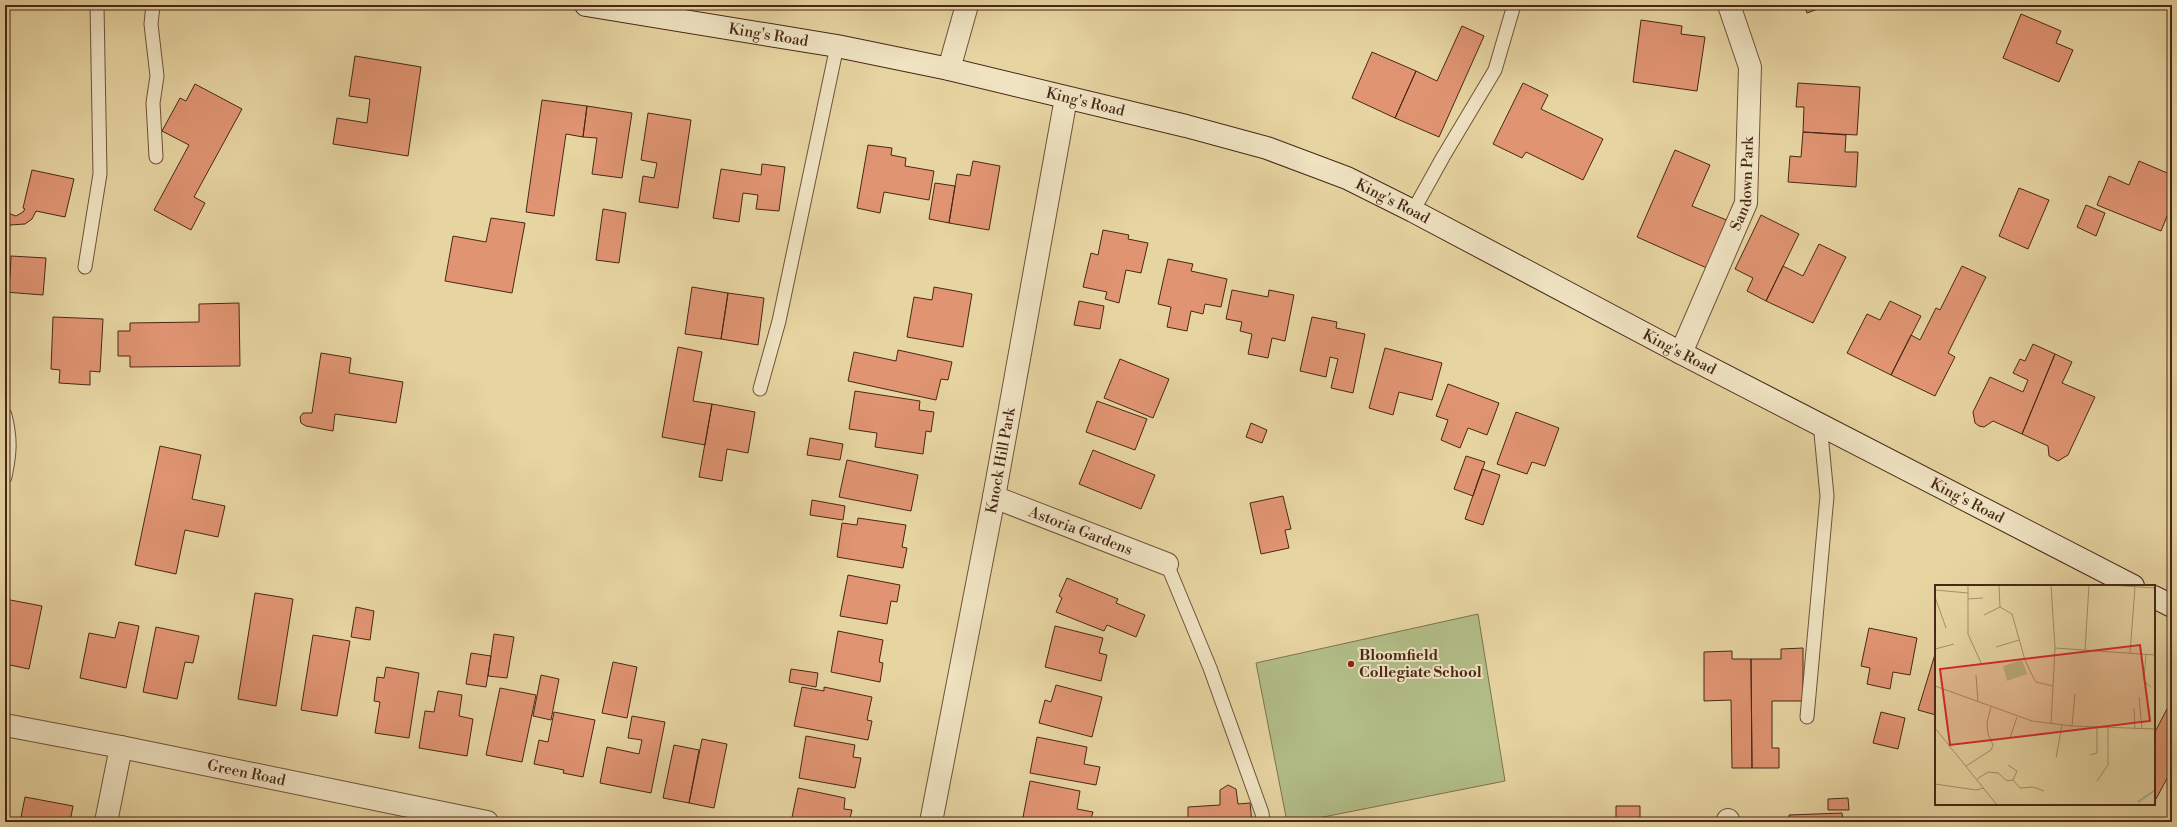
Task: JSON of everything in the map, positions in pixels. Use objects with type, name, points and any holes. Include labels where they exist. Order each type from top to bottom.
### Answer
[{"type":"street","name":"King's Road","points":[[586,5],[837,46],[949,69],[1186,126],[1267,148],[1348,178],[1681,353],[1820,423],[2130,585]]},
{"type":"street","points":[[949,69],[968,5]]},
{"type":"street","name":"Sandown Park","points":[[1681,353],[1746,203],[1750,67],[1729,5]]},
{"type":"street","name":"Knock Hill Park","points":[[931,822],[994,497],[1066,98]]},
{"type":"street","name":"Astoria Gardens","points":[[994,497],[1167,564]]},
{"type":"street","points":[[2155,598],[2172,606]]},
{"type":"street","name":"Green Road","points":[[5,725],[121,747],[486,822]]},
{"type":"street","points":[[106,822],[121,747]]},
{"type":"lane","points":[[85,267],[100,174],[97,5]]},
{"type":"lane","points":[[153,5],[151,24],[157,76],[153,103],[156,157]]},
{"type":"lane","points":[[1413,211],[1443,157],[1495,70],[1514,5]]},
{"type":"lane","points":[[760,389],[781,313],[837,46]]},
{"type":"lane","points":[[5,415],[10,437],[10,456],[5,477]]},
{"type":"lane","points":[[1807,717],[1827,496],[1820,423]]},
{"type":"lane","points":[[1167,564],[1210,668],[1262,813],[1263,822]]},
{"type":"green space","points":[[1478,614],[1505,781],[1298,822],[1287,822],[1256,663]]},
{"type":"building","points":[[1804,5],[1825,5],[1826,6],[1807,13]]},
{"type":"building","points":[[2021,14],[2061,31],[2056,43],[2073,50],[2059,82],[2003,58]]},
{"type":"building","points":[[1641,20],[1682,26],[1681,34],[1705,37],[1697,91],[1633,82]]},
{"type":"building","points":[[1462,26],[1484,36],[1439,137],[1395,118],[1416,71],[1437,81]]},
{"type":"building","points":[[1372,52],[1416,71],[1395,118],[1352,98]]},
{"type":"building","points":[[355,56],[421,67],[408,156],[333,144],[337,118],[367,123],[370,99],[349,96]]},
{"type":"building","points":[[1523,83],[1548,95],[1541,109],[1603,139],[1583,180],[1526,152],[1522,158],[1493,144]]},
{"type":"building","points":[[1798,83],[1860,87],[1857,135],[1803,132],[1804,107],[1796,107]]},
{"type":"building","points":[[195,84],[242,109],[194,197],[205,203],[191,230],[154,210],[189,145],[162,131],[180,98],[186,101]]},
{"type":"building","points":[[542,100],[587,106],[583,137],[566,134],[554,216],[526,212]]},
{"type":"building","points":[[587,106],[632,113],[622,178],[592,174],[597,138],[583,137]]},
{"type":"building","points":[[648,113],[691,120],[678,208],[639,202],[643,176],[654,178],[657,163],[641,160]]},
{"type":"building","points":[[1803,132],[1846,135],[1845,152],[1858,152],[1856,187],[1788,182],[1790,156],[1801,157]]},
{"type":"building","points":[[868,145],[892,148],[891,155],[906,158],[905,166],[934,171],[929,200],[884,192],[880,213],[857,208]]},
{"type":"building","points":[[1675,150],[1710,165],[1692,206],[1729,221],[1709,269],[1637,237]]},
{"type":"building","points":[[973,161],[1000,166],[989,230],[949,223],[957,174],[970,176]]},
{"type":"building","points":[[2139,161],[2172,175],[2172,204],[2161,231],[2097,205],[2109,176],[2129,185]]},
{"type":"building","points":[[762,164],[785,167],[779,211],[756,209],[758,195],[743,193],[739,222],[713,218],[721,169],[761,175]]},
{"type":"building","points":[[32,170],[74,179],[65,217],[36,211],[32,219],[25,224],[10,225],[5,244],[5,212],[16,216],[25,209],[23,208]]},
{"type":"building","points":[[935,183],[955,186],[949,223],[929,219]]},
{"type":"building","points":[[2019,188],[2049,200],[2028,249],[1999,236]]},
{"type":"building","points":[[2086,205],[2105,213],[2096,236],[2077,227]]},
{"type":"building","points":[[603,209],[626,213],[619,263],[596,260]]},
{"type":"building","points":[[1761,215],[1799,234],[1766,301],[1747,291],[1753,278],[1735,269]]},
{"type":"building","points":[[491,218],[525,223],[512,293],[445,281],[453,236],[486,242]]},
{"type":"building","points":[[1103,230],[1129,235],[1128,239],[1148,243],[1141,273],[1126,270],[1119,303],[1105,299],[1107,292],[1083,287],[1091,253],[1098,255]]},
{"type":"building","points":[[1819,244],[1846,257],[1813,323],[1766,301],[1783,266],[1803,276]]},
{"type":"building","points":[[11,256],[46,258],[43,295],[5,292],[5,277],[10,278]]},
{"type":"building","points":[[1168,259],[1193,264],[1191,271],[1227,279],[1221,307],[1205,304],[1203,314],[1191,311],[1187,331],[1167,327],[1171,307],[1158,304]]},
{"type":"building","points":[[1962,266],[1986,277],[1948,353],[1955,357],[1935,396],[1891,375],[1911,335],[1920,340],[1936,308],[1940,310]]},
{"type":"building","points":[[692,287],[728,293],[721,339],[685,334]]},
{"type":"building","points":[[934,287],[972,294],[963,347],[907,337],[914,297],[932,300]]},
{"type":"building","points":[[1232,290],[1268,297],[1269,290],[1294,295],[1285,341],[1272,338],[1268,358],[1248,354],[1252,334],[1240,331],[1242,322],[1226,319]]},
{"type":"building","points":[[728,293],[764,298],[758,345],[721,339]]},
{"type":"building","points":[[1079,301],[1104,306],[1100,329],[1074,325]]},
{"type":"building","points":[[1890,301],[1921,316],[1891,375],[1847,353],[1867,314],[1880,320]]},
{"type":"building","points":[[239,303],[240,366],[130,367],[130,356],[118,356],[118,331],[130,331],[130,323],[199,322],[199,304]]},
{"type":"building","points":[[53,317],[103,319],[100,372],[90,371],[90,385],[59,383],[60,370],[51,369]]},
{"type":"building","points":[[1312,317],[1337,322],[1336,328],[1365,334],[1353,393],[1331,388],[1338,359],[1330,357],[1326,377],[1300,371]]},
{"type":"building","points":[[2033,344],[2055,354],[2022,434],[1993,421],[1984,427],[1979,426],[1975,423],[1973,412],[1990,377],[2023,392],[2028,380],[2013,373],[2020,359],[2025,361]]},
{"type":"building","points":[[678,347],[702,352],[693,401],[712,404],[705,445],[662,437]]},
{"type":"building","points":[[1385,348],[1442,363],[1432,400],[1399,392],[1393,415],[1369,408]]},
{"type":"building","points":[[898,350],[952,362],[948,380],[941,379],[936,400],[848,381],[854,352],[896,361]]},
{"type":"building","points":[[321,353],[351,358],[349,373],[403,382],[396,423],[335,414],[333,431],[306,426],[301,423],[300,417],[303,413],[312,413]]},
{"type":"building","points":[[2055,354],[2072,362],[2062,383],[2095,397],[2068,455],[2058,461],[2049,456],[2048,446],[2022,434]]},
{"type":"building","points":[[1120,359],[1169,379],[1153,418],[1104,398]]},
{"type":"building","points":[[1448,384],[1499,403],[1487,435],[1468,428],[1460,448],[1441,440],[1448,420],[1436,416]]},
{"type":"building","points":[[855,391],[920,401],[919,410],[934,412],[931,432],[926,431],[923,454],[875,447],[877,433],[849,429]]},
{"type":"building","points":[[1097,401],[1147,419],[1135,450],[1086,432]]},
{"type":"building","points":[[712,404],[755,412],[748,453],[727,449],[722,481],[699,477]]},
{"type":"building","points":[[1516,412],[1559,428],[1545,466],[1532,462],[1527,474],[1497,464]]},
{"type":"building","points":[[1251,423],[1267,430],[1262,443],[1246,437]]},
{"type":"building","points":[[810,438],[843,444],[840,460],[807,455]]},
{"type":"building","points":[[160,446],[201,455],[192,499],[225,506],[218,537],[185,530],[176,574],[135,565]]},
{"type":"building","points":[[1093,450],[1155,475],[1141,509],[1079,484]]},
{"type":"building","points":[[1466,456],[1485,462],[1473,496],[1454,489]]},
{"type":"building","points":[[847,460],[918,475],[911,511],[839,497]]},
{"type":"building","points":[[1482,469],[1500,475],[1483,525],[1465,519]]},
{"type":"building","points":[[1283,496],[1291,529],[1285,530],[1289,548],[1261,554],[1250,503]]},
{"type":"building","points":[[812,500],[845,506],[843,520],[810,515]]},
{"type":"building","points":[[858,518],[906,525],[902,547],[907,548],[903,568],[837,557],[842,523],[857,525]]},
{"type":"building","points":[[848,575],[900,585],[897,602],[891,601],[887,624],[840,616]]},
{"type":"building","points":[[1067,578],[1118,599],[1116,603],[1145,615],[1136,637],[1107,625],[1104,631],[1056,612],[1062,598],[1059,596]]},
{"type":"building","points":[[255,593],[293,599],[276,706],[238,699]]},
{"type":"building","points":[[5,599],[42,606],[29,669],[5,664]]},
{"type":"building","points":[[356,607],[374,611],[370,640],[351,637]]},
{"type":"building","points":[[119,622],[139,626],[126,688],[80,678],[89,633],[115,638]]},
{"type":"building","points":[[1055,626],[1103,638],[1099,653],[1107,655],[1101,681],[1045,667]]},
{"type":"building","points":[[156,627],[199,636],[193,663],[185,662],[177,699],[143,692]]},
{"type":"building","points":[[1869,628],[1917,638],[1910,675],[1893,672],[1890,689],[1867,684],[1870,668],[1861,666]]},
{"type":"building","points":[[838,631],[883,640],[879,662],[883,663],[880,682],[831,672]]},
{"type":"building","points":[[494,634],[514,637],[507,678],[488,676]]},
{"type":"building","points":[[313,635],[350,641],[337,716],[301,710]]},
{"type":"building","points":[[1803,648],[1803,701],[1772,701],[1772,748],[1779,748],[1779,768],[1752,768],[1751,659],[1781,659],[1781,649]]},
{"type":"building","points":[[1732,651],[1732,659],[1751,659],[1752,768],[1732,768],[1731,700],[1704,701],[1704,652]]},
{"type":"building","points":[[471,653],[491,656],[486,687],[466,684]]},
{"type":"building","points":[[1935,654],[1935,715],[1918,710]]},
{"type":"building","points":[[613,662],[637,667],[627,718],[602,713]]},
{"type":"building","points":[[386,667],[419,673],[409,738],[375,733],[380,702],[374,701],[377,677],[384,678]]},
{"type":"building","points":[[791,669],[818,673],[816,687],[789,682]]},
{"type":"building","points":[[541,675],[559,679],[551,720],[533,716]]},
{"type":"building","points":[[1056,685],[1102,697],[1092,737],[1039,723],[1045,700],[1051,702]]},
{"type":"building","points":[[802,687],[824,691],[824,687],[872,697],[867,720],[872,721],[868,740],[794,726]]},
{"type":"building","points":[[500,688],[536,695],[522,762],[486,755]]},
{"type":"building","points":[[438,691],[462,695],[459,716],[473,719],[467,756],[419,748],[425,711],[434,712]]},
{"type":"building","points":[[2169,705],[2172,706],[2172,769],[2156,799],[2155,798],[2155,732]]},
{"type":"building","points":[[554,712],[595,720],[583,777],[563,773],[564,770],[534,764],[539,740],[548,742]]},
{"type":"building","points":[[1881,712],[1905,718],[1898,749],[1873,743]]},
{"type":"building","points":[[632,716],[665,722],[651,793],[600,783],[607,747],[639,754],[642,740],[628,738]]},
{"type":"building","points":[[806,736],[855,745],[853,757],[861,758],[855,788],[799,778]]},
{"type":"building","points":[[1037,737],[1087,747],[1084,764],[1100,767],[1096,785],[1030,773]]},
{"type":"building","points":[[702,739],[727,744],[714,808],[689,803]]},
{"type":"building","points":[[674,745],[699,750],[689,803],[663,798]]},
{"type":"building","points":[[1030,781],[1080,791],[1077,809],[1093,812],[1090,822],[1048,822],[1023,817]]},
{"type":"building","points":[[1228,785],[1236,789],[1238,804],[1250,803],[1252,822],[1188,822],[1188,807],[1220,805],[1220,790]]},
{"type":"building","points":[[798,788],[845,798],[844,809],[852,810],[849,822],[791,822]]},
{"type":"building","points":[[25,797],[73,806],[70,822],[20,822]]},
{"type":"building","points":[[1848,798],[1849,810],[1828,810],[1828,799]]},
{"type":"building","points":[[1616,806],[1640,806],[1640,821],[1616,822]]},
{"type":"building","points":[[1842,813],[1843,822],[1789,822],[1789,815]]},
{"type":"building","points":[[1693,818],[1693,822],[1657,822],[1657,819]]},
{"type":"place","name":"Bloomfield Collegiate School","points":[[1351,664]]}]
